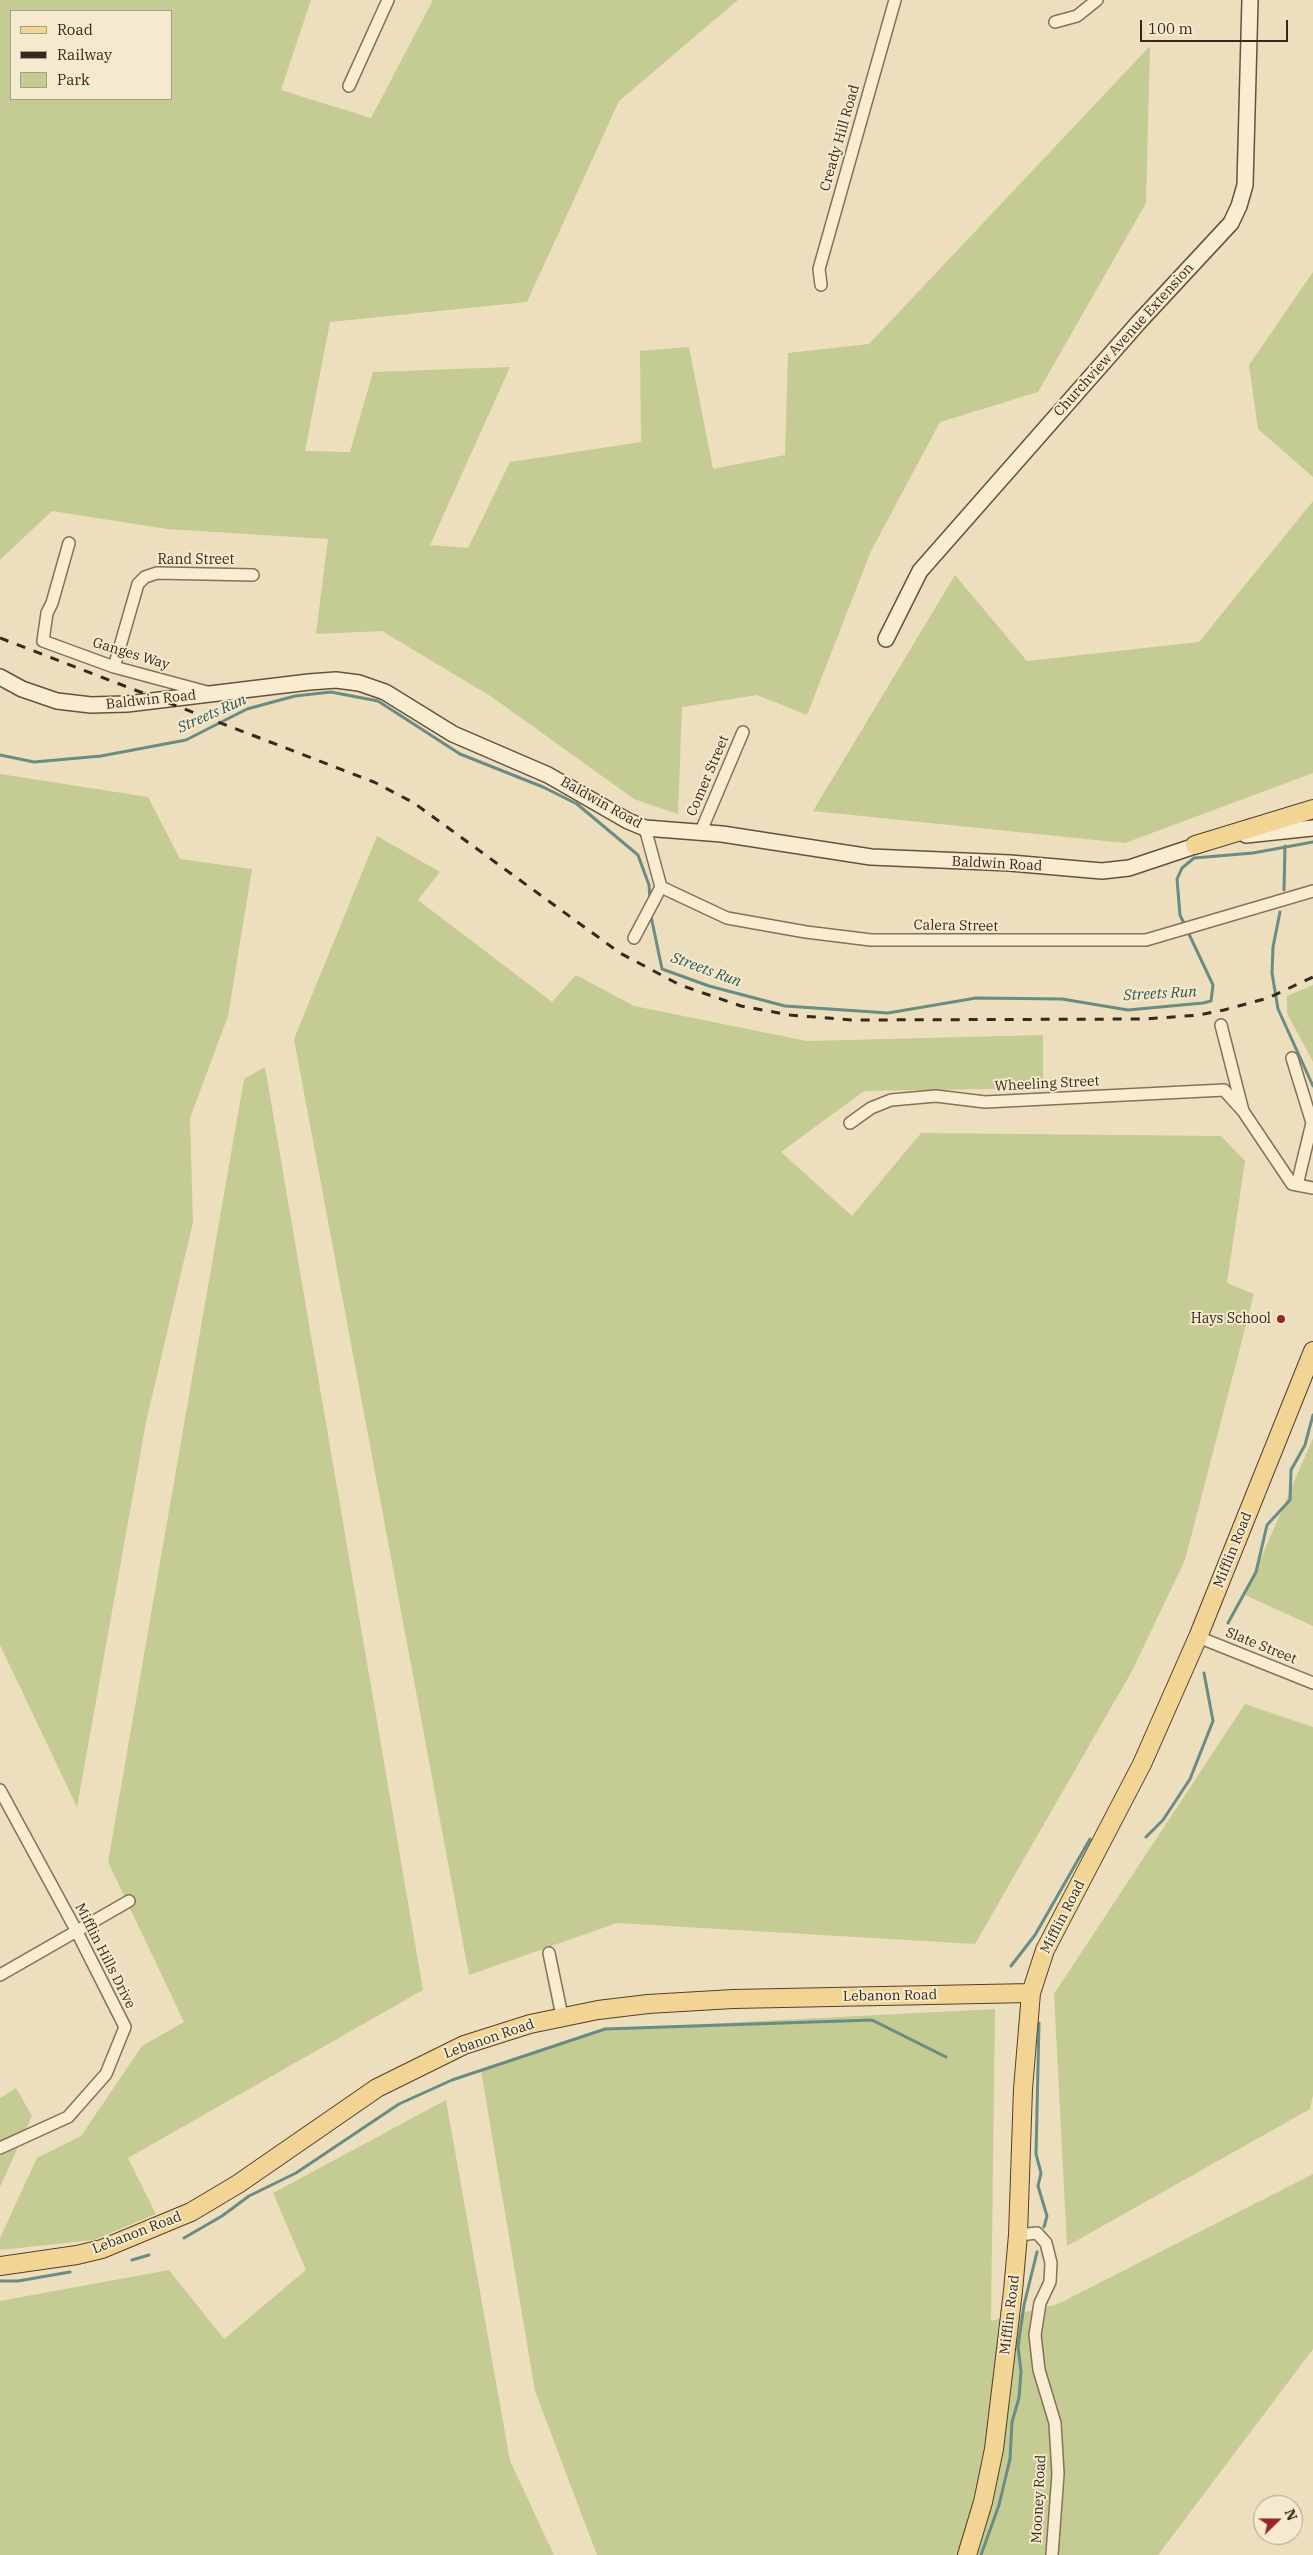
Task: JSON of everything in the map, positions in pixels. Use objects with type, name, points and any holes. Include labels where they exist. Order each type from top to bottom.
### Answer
[{"type":"main road","name":"Churchview Avenue Extension","points":[[886,639],[920,572],[1139,322],[1231,223],[1239,206],[1245,185],[1250,0]]},
{"type":"main road","name":"Baldwin Road","points":[[0,677],[22,688],[57,701],[91,705],[127,704],[336,680],[358,683],[385,692],[453,734],[548,774],[621,817],[644,828],[701,831],[871,857],[1010,863],[1102,871],[1128,868],[1195,845],[1231,836],[1313,828]]},
{"type":"main road","points":[[1195,845],[1313,809]]},
{"type":"main road","name":"Mifflin Road","points":[[967,2555],[983,2502],[994,2449],[1018,2235],[1023,2089],[1032,1993],[1045,1950],[1142,1764],[1198,1637],[1313,1351]]},
{"type":"main road","name":"Lebanon Road","points":[[0,2266],[102,2249],[191,2212],[238,2184],[377,2088],[418,2066],[464,2045],[530,2024],[562,2016],[648,2004],[733,1999],[1032,1993]]},
{"type":"street","points":[[348,86],[388,0]]},
{"type":"street","name":"Cready Hill Road","points":[[821,285],[819,269],[895,0]]},
{"type":"street","points":[[1055,22],[1077,16],[1097,0]]},
{"type":"street","name":"Ganges Way","points":[[69,543],[52,603],[47,613],[43,641],[114,667],[211,693]]},
{"type":"street","name":"Rand Street","points":[[114,667],[138,584],[145,577],[157,574],[253,576]]},
{"type":"street","name":"Comer Street","points":[[701,831],[743,732]]},
{"type":"street","points":[[634,938],[661,886],[644,828]]},
{"type":"street","name":"Calera Street","points":[[661,886],[727,918],[806,932],[871,940],[1146,940],[1313,891]]},
{"type":"street","points":[[1221,1025],[1243,1111],[1292,1184],[1313,1188]]},
{"type":"street","points":[[1292,1058],[1312,1123],[1297,1185]]},
{"type":"street","name":"Wheeling Street","points":[[850,1123],[871,1108],[892,1100],[936,1096],[985,1102],[1224,1090],[1243,1111]]},
{"type":"street","name":"Slate Street","points":[[1198,1637],[1313,1683]]},
{"type":"street","name":"Mifflin Hills Drive","points":[[0,1790],[76,1930],[125,2027],[106,2074],[68,2117],[0,2148]]},
{"type":"street","points":[[0,1975],[76,1930],[129,1902]]},
{"type":"street","points":[[549,1953],[562,2016]]},
{"type":"street","name":"Mooney Road","points":[[1018,2235],[1037,2233],[1046,2243],[1051,2263],[1050,2282],[1040,2302],[1035,2335],[1039,2370],[1055,2422],[1058,2474],[1052,2555]]},
{"type":"green space","points":[[0,0],[311,0],[281,90],[371,118],[433,0],[738,0],[619,101],[527,302],[330,322],[305,451],[350,452],[373,372],[510,367],[430,545],[468,548],[510,462],[641,442],[640,351],[689,347],[713,469],[785,455],[788,353],[869,344],[1150,46],[1146,203],[1038,392],[940,422],[871,551],[807,715],[757,695],[682,707],[678,814],[634,799],[492,697],[382,631],[316,634],[328,539],[167,529],[52,511],[0,560]]},
{"type":"green space","points":[[1313,272],[1313,477],[1258,429],[1249,365]]},
{"type":"green space","points":[[1313,501],[1313,773],[1125,843],[813,811],[955,575],[1027,661],[1199,642]]},
{"type":"green space","points":[[0,774],[148,797],[180,859],[252,869],[228,1016],[190,1118],[193,1222],[146,1422],[77,1807],[0,1645]]},
{"type":"green space","points":[[377,836],[440,872],[418,900],[552,1002],[576,975],[634,1006],[807,1041],[1043,1035],[1043,1088],[864,1091],[781,1152],[852,1216],[921,1133],[1221,1136],[1245,1161],[1227,1283],[1254,1294],[1185,1560],[1132,1671],[975,1944],[617,1923],[469,1975],[294,1039]]},
{"type":"green space","points":[[1313,985],[1313,1062],[1287,1013],[1287,996]]},
{"type":"green space","points":[[265,1067],[423,1990],[128,2158],[156,2214],[94,2240],[0,2250],[0,2238],[37,2158],[81,2136],[142,2046],[184,2022],[108,1862],[244,1079]]},
{"type":"green space","points":[[1313,1438],[1313,1626],[1245,1595]]},
{"type":"green space","points":[[1245,1704],[1313,1727],[1313,2095],[1310,2109],[1067,2246],[1054,1994]]},
{"type":"green space","points":[[995,2009],[991,2321],[1058,2304],[1313,2174],[1313,2349],[1158,2555],[597,2555],[535,2391],[481,2070],[605,2029]]},
{"type":"green space","points":[[16,2088],[32,2116],[0,2187],[0,2098]]},
{"type":"green space","points":[[446,2100],[510,2461],[554,2555],[0,2555],[0,2301],[169,2270],[224,2339],[306,2270],[273,2193]]},
{"type":"waterway","name":"Streets Run","points":[[0,755],[34,762],[101,756],[186,740],[247,709],[295,696],[331,692],[378,701],[460,754],[543,787],[577,804],[638,855],[649,885],[650,900]]},
{"type":"waterway","name":"Streets Run","points":[[651,916],[662,969],[709,986],[785,1006],[888,1013],[976,998],[1062,999],[1128,1010],[1203,1003],[1211,1001],[1213,985],[1180,915],[1177,879],[1182,868],[1194,858],[1253,853],[1313,842]]},
{"type":"waterway","points":[[1284,890],[1285,846]]},
{"type":"waterway","points":[[1280,912],[1273,947],[1272,973],[1278,1009],[1313,1086]]},
{"type":"waterway","points":[[1228,1623],[1256,1572],[1267,1525],[1290,1500],[1291,1470],[1305,1445],[1313,1415]]},
{"type":"waterway","points":[[1146,1837],[1163,1820],[1190,1779],[1213,1721],[1204,1673]]},
{"type":"waterway","points":[[1011,1966],[1035,1935],[1090,1839]]},
{"type":"waterway","points":[[184,2238],[222,2216],[249,2196],[296,2173],[399,2104],[452,2080],[605,2029],[872,2020],[946,2057]]},
{"type":"waterway","points":[[1039,2023],[1036,2154],[1041,2173],[1038,2186],[1047,2216],[1044,2227]]},
{"type":"waterway","points":[[981,2555],[999,2505],[1010,2459],[1012,2422],[1019,2398],[1021,2371],[1018,2347],[1024,2305],[1037,2252]]},
{"type":"waterway","points":[[132,2260],[149,2255]]},
{"type":"waterway","points":[[0,2281],[18,2281],[70,2272]]},
{"type":"railway","points":[[0,638],[374,782],[414,803],[620,953],[680,985],[741,1006],[790,1015],[851,1020],[1146,1019],[1199,1015],[1224,1010],[1268,998],[1313,977]]},
{"type":"place","name":"Hays School","points":[[1281,1319]]}]
